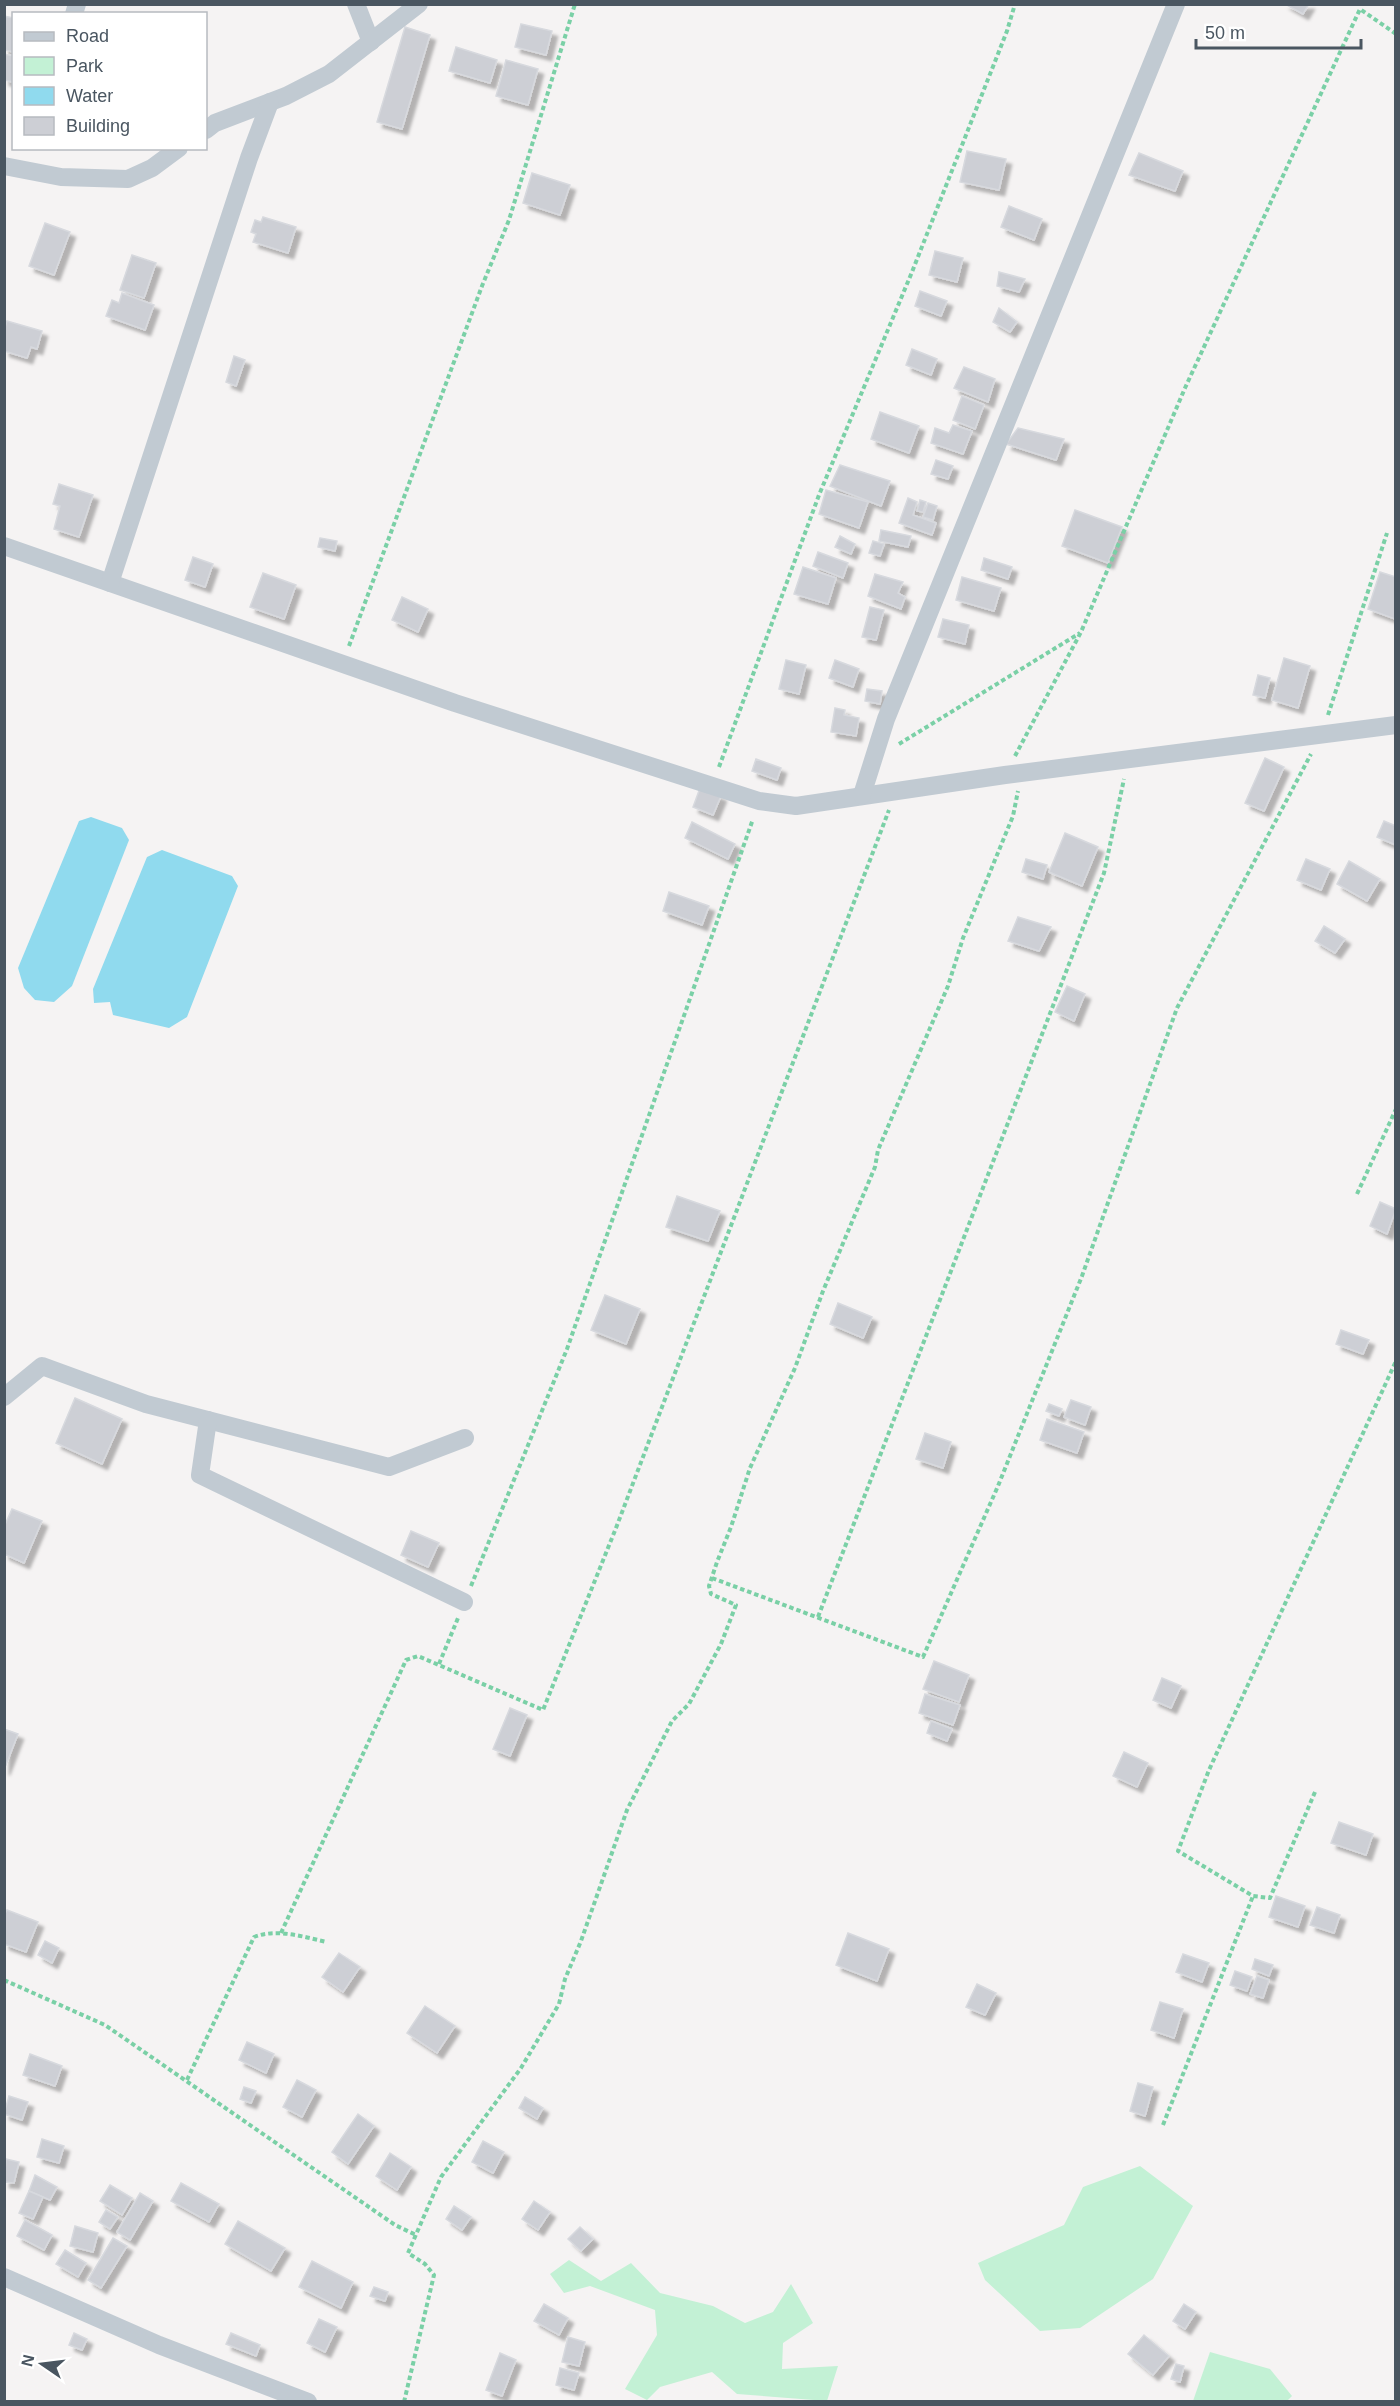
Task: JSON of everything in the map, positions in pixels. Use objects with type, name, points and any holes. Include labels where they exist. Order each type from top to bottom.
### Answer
[{"type":"street","points":[[356,4],[371,42]]},
{"type":"street","points":[[207,129],[215,123],[270,102],[329,74],[419,4]]},
{"type":"street","points":[[862,795],[891,708],[1176,4]]},
{"type":"street","points":[[110,583],[249,158],[270,102]]},
{"type":"street","points":[[4,166],[61,177],[128,179],[152,168],[176,150]]},
{"type":"street","points":[[4,546],[455,703],[759,801],[796,806],[1005,775],[1395,725]]},
{"type":"street","points":[[4,1397],[42,1366],[146,1404],[389,1467],[465,1438]]},
{"type":"street","points":[[208,1420],[200,1475],[464,1602]]},
{"type":"street","points":[[4,2277],[159,2345],[308,2402]]},
{"type":"path","points":[[342,664],[509,220],[575,4]]},
{"type":"path","points":[[712,786],[819,495],[912,272],[1007,31],[1015,4]]},
{"type":"path","points":[[404,2402],[434,2275],[425,2264],[408,2253],[441,2177],[521,2068],[529,2051],[559,2004],[565,1979],[581,1941],[627,1810],[672,1721],[689,1704],[721,1644],[736,1605],[711,1594],[709,1586],[750,1468],[795,1368],[875,1167],[878,1150],[948,986],[963,938],[1013,816],[1019,792],[1005,775],[1081,632],[1185,388],[1359,9],[1395,34]]},
{"type":"path","points":[[712,1578],[923,1656],[998,1486],[1077,1287],[1177,1008],[1321,735],[1387,533]]},
{"type":"path","points":[[873,760],[1081,632]]},
{"type":"path","points":[[818,1617],[1104,873],[1128,760]]},
{"type":"path","points":[[281,1933],[406,1660],[418,1656],[543,1710],[616,1528],[890,808],[892,791]]},
{"type":"path","points":[[439,1664],[567,1349],[759,801]]},
{"type":"path","points":[[1357,1194],[1395,1109]]},
{"type":"path","points":[[1315,1792],[1270,1898],[1254,1896],[1178,1851],[1209,1770],[1395,1361]]},
{"type":"path","points":[[1163,2125],[1254,1896]]},
{"type":"path","points":[[187,2080],[254,1937],[267,1932],[327,1942]]},
{"type":"path","points":[[4,1980],[105,2025],[395,2225],[416,2235]]},
{"type":"green space","points":[[1140,2166],[1193,2206],[1153,2279],[1080,2328],[1040,2331],[985,2280],[978,2263],[1064,2225],[1083,2187]]},
{"type":"green space","points":[[569,2260],[601,2281],[631,2263],[660,2293],[713,2306],[745,2323],[773,2312],[791,2284],[813,2323],[783,2343],[782,2369],[838,2366],[827,2401],[737,2394],[712,2372],[660,2387],[647,2400],[625,2389],[657,2335],[655,2310],[590,2286],[564,2293],[550,2274]]},
{"type":"green space","points":[[1210,2352],[1270,2369],[1292,2396],[1287,2401],[1193,2401]]},
{"type":"water","points":[[91,817],[122,828],[129,840],[72,986],[54,1002],[35,1000],[24,988],[18,968],[79,821]]},
{"type":"water","points":[[162,850],[232,876],[238,886],[187,1017],[169,1028],[113,1015],[110,1002],[94,1003],[93,989],[147,857]]},
{"type":"building","points":[[1285,4],[1309,4],[1303,14]]},
{"type":"building","points":[[4,16],[12,18],[12,52],[4,50]]},
{"type":"building","points":[[521,24],[552,31],[546,55],[515,47]]},
{"type":"building","points":[[405,27],[430,35],[402,129],[377,122]]},
{"type":"building","points":[[456,47],[497,60],[490,83],[449,71]]},
{"type":"building","points":[[4,54],[12,56],[12,82],[4,80]]},
{"type":"building","points":[[506,60],[538,69],[528,105],[496,96]]},
{"type":"building","points":[[967,151],[1006,159],[999,190],[960,182]]},
{"type":"building","points":[[1139,153],[1183,171],[1175,191],[1129,175]]},
{"type":"building","points":[[532,173],[570,185],[560,215],[523,203]]},
{"type":"building","points":[[1009,206],[1042,219],[1034,240],[1001,227]]},
{"type":"building","points":[[263,217],[296,227],[288,253],[253,242],[256,234],[251,232],[255,220],[261,222]]},
{"type":"building","points":[[45,223],[70,232],[54,275],[29,266]]},
{"type":"building","points":[[935,251],[963,258],[957,282],[929,275]]},
{"type":"building","points":[[132,255],[156,263],[144,298],[120,290]]},
{"type":"building","points":[[999,272],[1025,279],[1019,292],[997,286]]},
{"type":"building","points":[[920,291],[947,301],[941,316],[915,306]]},
{"type":"building","points":[[122,293],[154,305],[145,330],[106,316],[112,300],[119,303]]},
{"type":"building","points":[[999,308],[1017,322],[1010,332],[993,322]]},
{"type":"building","points":[[7,321],[42,331],[37,349],[31,347],[27,358],[4,351],[4,331]]},
{"type":"building","points":[[912,349],[937,359],[931,375],[906,365]]},
{"type":"building","points":[[234,356],[245,360],[236,386],[226,382]]},
{"type":"building","points":[[964,367],[995,379],[988,402],[954,388]]},
{"type":"building","points":[[962,396],[984,405],[975,429],[953,420]]},
{"type":"building","points":[[880,412],[919,426],[909,453],[871,439]]},
{"type":"building","points":[[953,425],[972,431],[963,454],[931,443],[935,428],[949,433]]},
{"type":"building","points":[[1018,428],[1064,439],[1056,460],[1006,444]]},
{"type":"building","points":[[936,460],[953,466],[948,479],[931,474]]},
{"type":"building","points":[[840,465],[890,481],[881,506],[830,486]]},
{"type":"building","points":[[59,484],[93,495],[79,537],[54,529],[60,506],[53,504]]},
{"type":"building","points":[[826,490],[868,502],[859,528],[819,514]]},
{"type":"building","points":[[908,498],[917,502],[913,515],[936,523],[932,535],[899,523]]},
{"type":"building","points":[[920,500],[926,502],[923,512],[917,511]]},
{"type":"building","points":[[928,503],[937,506],[933,520],[923,517]]},
{"type":"building","points":[[1075,510],[1122,527],[1108,563],[1062,546]]},
{"type":"building","points":[[881,530],[911,536],[908,547],[879,541]]},
{"type":"building","points":[[840,536],[855,544],[851,554],[835,547]]},
{"type":"building","points":[[320,538],[337,541],[335,551],[318,547]]},
{"type":"building","points":[[873,541],[884,544],[880,556],[869,553]]},
{"type":"building","points":[[818,552],[848,563],[843,578],[813,566]]},
{"type":"building","points":[[193,557],[213,564],[205,587],[185,580]]},
{"type":"building","points":[[984,558],[1012,567],[1008,579],[981,570]]},
{"type":"building","points":[[803,567],[836,578],[828,604],[794,594]]},
{"type":"building","points":[[1380,572],[1396,577],[1395,619],[1368,609]]},
{"type":"building","points":[[263,573],[296,585],[284,619],[250,607]]},
{"type":"building","points":[[875,574],[903,582],[898,593],[905,597],[901,609],[868,596]]},
{"type":"building","points":[[962,577],[1001,588],[994,611],[956,600]]},
{"type":"building","points":[[402,597],[428,609],[418,632],[392,620]]},
{"type":"building","points":[[870,607],[884,610],[876,640],[862,637]]},
{"type":"building","points":[[943,619],[969,625],[965,644],[938,637]]},
{"type":"building","points":[[1284,658],[1310,666],[1298,708],[1272,700]]},
{"type":"building","points":[[786,660],[806,665],[799,694],[779,689]]},
{"type":"building","points":[[835,660],[859,669],[853,687],[829,678]]},
{"type":"building","points":[[1258,675],[1270,678],[1265,698],[1253,695]]},
{"type":"building","points":[[867,689],[882,691],[880,704],[865,701]]},
{"type":"building","points":[[835,708],[845,710],[844,715],[859,718],[856,736],[831,732]]},
{"type":"building","points":[[1265,758],[1284,767],[1264,811],[1245,803]]},
{"type":"building","points":[[756,759],[781,768],[777,780],[752,771]]},
{"type":"building","points":[[700,788],[721,796],[713,815],[693,807]]},
{"type":"building","points":[[1384,821],[1396,826],[1396,845],[1377,837]]},
{"type":"building","points":[[692,822],[735,844],[728,859],[685,838]]},
{"type":"building","points":[[1065,833],[1098,847],[1082,886],[1049,872]]},
{"type":"building","points":[[1026,859],[1047,865],[1043,879],[1022,872]]},
{"type":"building","points":[[1306,859],[1330,869],[1321,890],[1297,880]]},
{"type":"building","points":[[1349,861],[1380,879],[1367,901],[1337,884]]},
{"type":"building","points":[[669,892],[709,906],[702,925],[663,911]]},
{"type":"building","points":[[1018,917],[1051,927],[1039,951],[1008,941]]},
{"type":"building","points":[[1324,926],[1345,939],[1335,953],[1315,941]]},
{"type":"building","points":[[1067,986],[1085,994],[1074,1021],[1055,1012]]},
{"type":"building","points":[[677,1196],[720,1211],[708,1241],[666,1227]]},
{"type":"building","points":[[1380,1202],[1396,1209],[1387,1234],[1370,1226]]},
{"type":"building","points":[[605,1295],[640,1309],[626,1344],[591,1330]]},
{"type":"building","points":[[838,1303],[872,1317],[863,1338],[830,1324]]},
{"type":"building","points":[[1341,1330],[1369,1340],[1363,1354],[1336,1344]]},
{"type":"building","points":[[75,1398],[122,1419],[102,1464],[56,1443]]},
{"type":"building","points":[[1071,1400],[1091,1407],[1085,1425],[1064,1417]]},
{"type":"building","points":[[1049,1404],[1062,1409],[1059,1416],[1046,1411]]},
{"type":"building","points":[[1047,1419],[1084,1432],[1077,1453],[1040,1440]]},
{"type":"building","points":[[925,1433],[951,1442],[943,1468],[916,1459]]},
{"type":"building","points":[[12,1509],[42,1521],[24,1563],[4,1554],[4,1527]]},
{"type":"building","points":[[411,1531],[439,1543],[428,1567],[401,1555]]},
{"type":"building","points":[[934,1661],[969,1675],[959,1702],[923,1689]]},
{"type":"building","points":[[1162,1678],[1181,1686],[1171,1708],[1153,1700]]},
{"type":"building","points":[[925,1694],[960,1705],[953,1725],[919,1713]]},
{"type":"building","points":[[510,1708],[527,1715],[510,1756],[493,1749]]},
{"type":"building","points":[[931,1721],[952,1729],[947,1741],[927,1733]]},
{"type":"building","points":[[4,1729],[18,1734],[4,1770]]},
{"type":"building","points":[[1124,1752],[1148,1763],[1137,1787],[1113,1776]]},
{"type":"building","points":[[1339,1822],[1373,1834],[1366,1855],[1331,1843]]},
{"type":"building","points":[[1276,1896],[1305,1906],[1298,1927],[1269,1917]]},
{"type":"building","points":[[1317,1907],[1340,1915],[1334,1933],[1310,1925]]},
{"type":"building","points":[[7,1910],[38,1922],[26,1952],[4,1944],[4,1916]]},
{"type":"building","points":[[848,1933],[889,1949],[877,1981],[836,1965]]},
{"type":"building","points":[[45,1941],[59,1948],[52,1963],[38,1955]]},
{"type":"building","points":[[339,1953],[360,1967],[343,1992],[322,1977]]},
{"type":"building","points":[[1183,1954],[1209,1963],[1202,1982],[1176,1972]]},
{"type":"building","points":[[1255,1959],[1273,1965],[1269,1976],[1252,1969]]},
{"type":"building","points":[[1235,1971],[1252,1977],[1247,1991],[1230,1985]]},
{"type":"building","points":[[1257,1976],[1269,1980],[1263,1998],[1250,1994]]},
{"type":"building","points":[[977,1984],[996,1993],[985,2015],[966,2007]]},
{"type":"building","points":[[1160,2002],[1183,2009],[1174,2038],[1151,2030]]},
{"type":"building","points":[[425,2006],[455,2026],[437,2053],[407,2033]]},
{"type":"building","points":[[247,2042],[274,2054],[266,2073],[239,2060]]},
{"type":"building","points":[[30,2054],[62,2066],[55,2086],[23,2075]]},
{"type":"building","points":[[297,2080],[316,2090],[302,2117],[283,2107]]},
{"type":"building","points":[[1138,2083],[1153,2087],[1145,2116],[1130,2111]]},
{"type":"building","points":[[244,2087],[256,2091],[251,2103],[240,2099]]},
{"type":"building","points":[[9,2096],[28,2102],[22,2120],[4,2114]]},
{"type":"building","points":[[525,2097],[543,2108],[537,2119],[519,2108]]},
{"type":"building","points":[[358,2114],[374,2126],[348,2164],[332,2152]]},
{"type":"building","points":[[42,2139],[64,2146],[59,2163],[37,2157]]},
{"type":"building","points":[[483,2141],[504,2152],[493,2173],[472,2162]]},
{"type":"building","points":[[390,2153],[411,2167],[397,2190],[376,2176]]},
{"type":"building","points":[[6,2159],[19,2162],[14,2183],[4,2182]]},
{"type":"building","points":[[35,2175],[57,2187],[50,2200],[29,2191]]},
{"type":"building","points":[[181,2183],[219,2204],[209,2222],[171,2201]]},
{"type":"building","points":[[110,2185],[132,2198],[122,2215],[100,2201]]},
{"type":"building","points":[[29,2191],[43,2197],[33,2219],[19,2213]]},
{"type":"building","points":[[140,2193],[153,2201],[130,2240],[117,2232]]},
{"type":"building","points":[[534,2201],[550,2212],[538,2230],[522,2219]]},
{"type":"building","points":[[454,2206],[471,2217],[462,2230],[446,2219]]},
{"type":"building","points":[[106,2210],[118,2217],[110,2229],[99,2222]]},
{"type":"building","points":[[25,2220],[52,2235],[44,2250],[17,2236]]},
{"type":"building","points":[[238,2221],[285,2248],[271,2271],[225,2244]]},
{"type":"building","points":[[75,2226],[98,2233],[93,2252],[70,2246]]},
{"type":"building","points":[[580,2227],[593,2239],[581,2251],[568,2239]]},
{"type":"building","points":[[113,2238],[127,2246],[101,2288],[88,2280]]},
{"type":"building","points":[[65,2250],[86,2263],[78,2277],[56,2264]]},
{"type":"building","points":[[312,2261],[353,2282],[341,2308],[299,2287]]},
{"type":"building","points":[[374,2287],[388,2292],[385,2301],[370,2296]]},
{"type":"building","points":[[544,2304],[568,2318],[559,2335],[534,2321]]},
{"type":"building","points":[[1184,2304],[1196,2312],[1185,2329],[1173,2321]]},
{"type":"building","points":[[319,2319],[337,2327],[325,2352],[307,2343]]},
{"type":"building","points":[[74,2333],[87,2339],[82,2350],[69,2345]]},
{"type":"building","points":[[231,2333],[260,2345],[256,2356],[226,2344]]},
{"type":"building","points":[[1144,2335],[1169,2356],[1153,2375],[1128,2354]]},
{"type":"building","points":[[568,2337],[585,2342],[579,2366],[562,2362]]},
{"type":"building","points":[[500,2353],[516,2360],[502,2396],[486,2390]]},
{"type":"building","points":[[1176,2364],[1184,2366],[1180,2382],[1171,2379]]},
{"type":"building","points":[[560,2368],[579,2373],[574,2390],[556,2385]]}]
